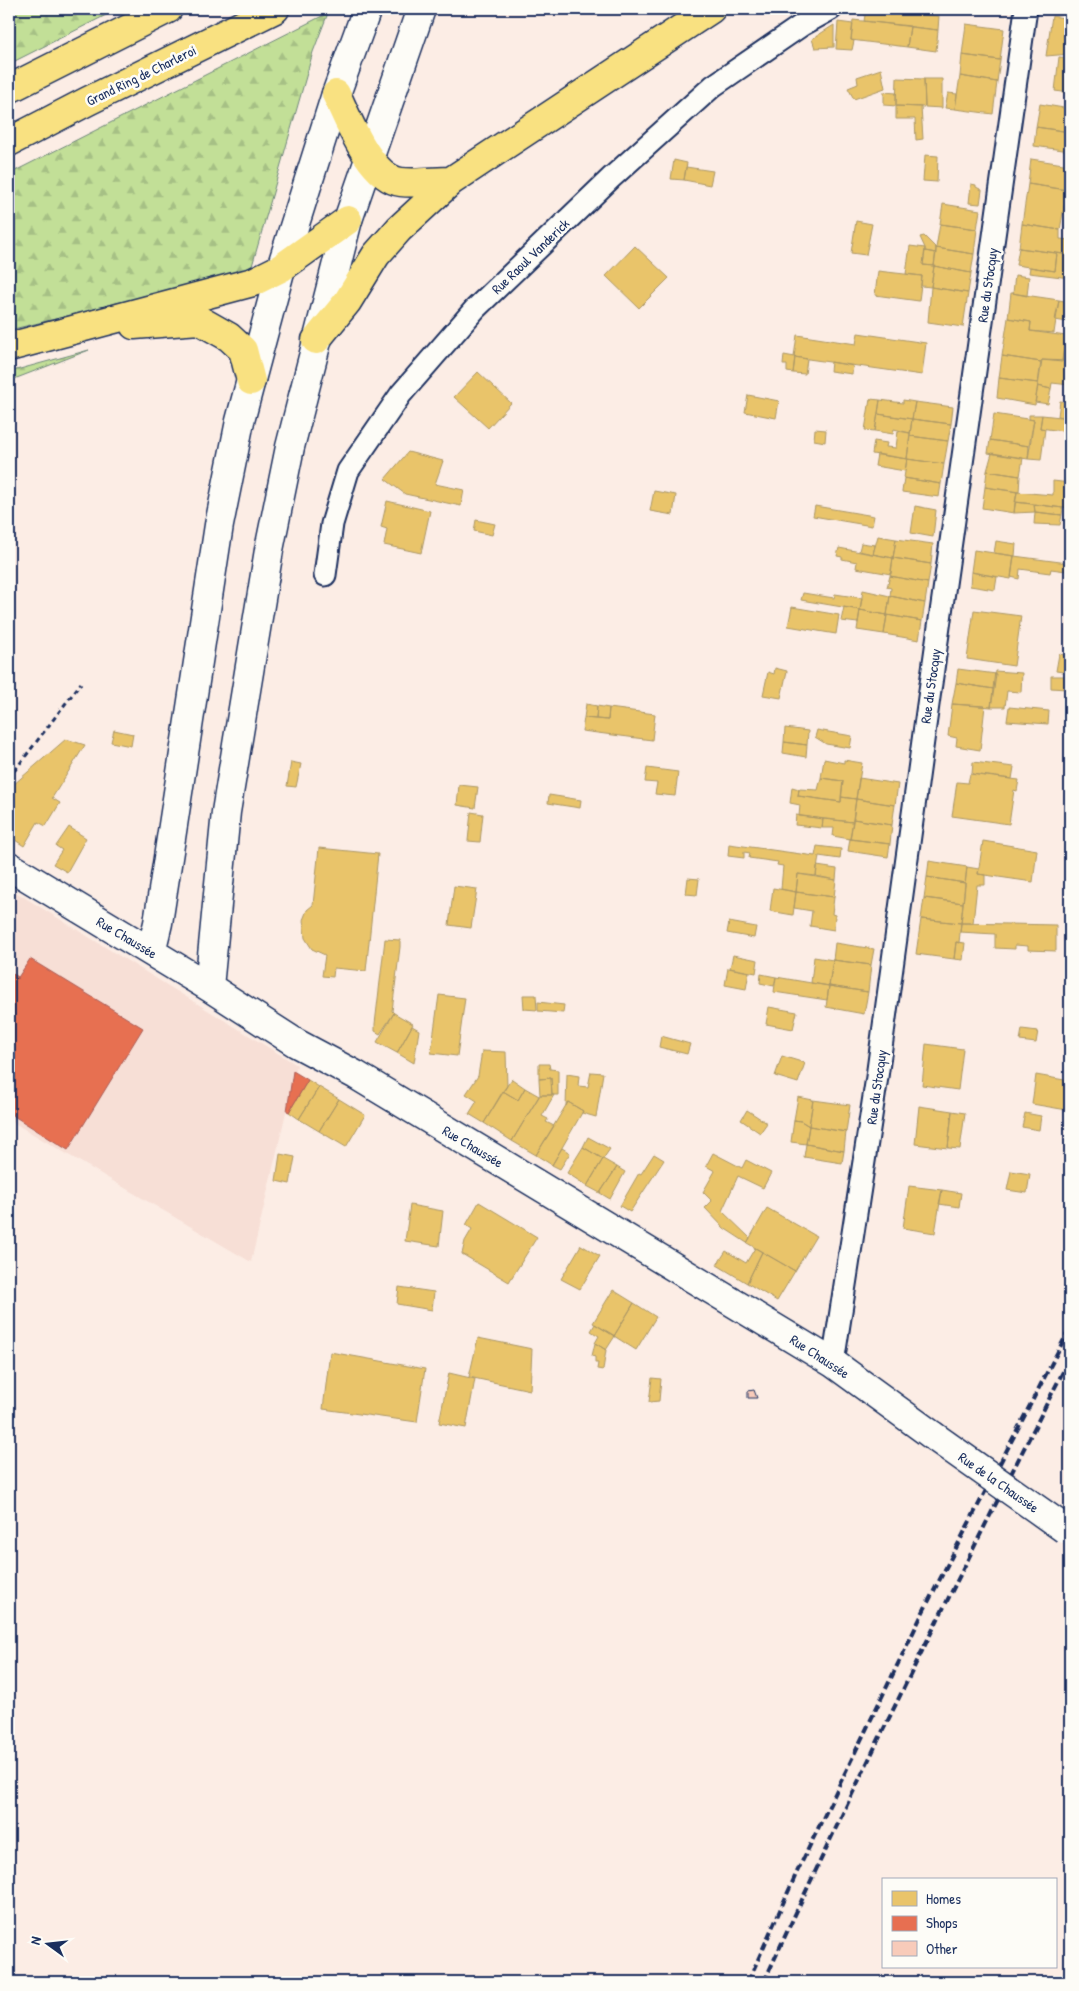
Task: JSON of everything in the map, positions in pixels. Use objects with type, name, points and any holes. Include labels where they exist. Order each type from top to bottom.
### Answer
[{"type":"highway","points":[[9,89],[168,9]]},
{"type":"highway","name":"Grand Ring de Charleroi","points":[[9,142],[275,9]]},
{"type":"highway","points":[[316,340],[347,302],[376,255],[399,229],[451,181],[711,9]]},
{"type":"highway","points":[[336,94],[369,160],[384,174],[399,182],[451,181]]},
{"type":"highway","points":[[9,347],[253,282],[281,268],[348,220]]},
{"type":"highway","points":[[70,330],[199,320],[229,337],[242,350],[251,381]]},
{"type":"main road","points":[[151,952],[158,923],[219,525],[251,381],[281,268],[336,94],[367,9]]},
{"type":"main road","points":[[209,987],[226,812],[267,560],[290,447],[348,220],[418,18]]},
{"type":"main road","name":"Rue Chaussée","points":[[9,866],[209,987],[296,1043],[356,1075],[833,1363],[932,1435]]},
{"type":"main road","name":"Rue de la Chaussée","points":[[932,1435],[1067,1531]]},
{"type":"street","name":"Rue Raoul Vanderick","points":[[326,575],[332,524],[348,471],[401,394],[475,309],[612,178],[713,86],[802,25],[831,9]]},
{"type":"street","name":"Rue du Stocquy","points":[[833,1363],[878,1077],[923,736],[1026,9]]},
{"type":"path","points":[[9,778],[81,683]]},
{"type":"shaded area","points":[[9,888],[297,1065],[251,1262],[9,1120]]},
{"type":"green space","points":[[9,9],[118,9],[9,64]]},
{"type":"green space","points":[[328,13],[313,52],[250,273],[9,330],[9,174]]},
{"type":"green space","points":[[89,350],[9,381],[9,372]]},
{"type":"building: Homes","points":[[866,9],[939,16],[938,30],[864,21]]},
{"type":"building: Homes","points":[[1053,9],[1070,9],[1070,13],[1053,11]]},
{"type":"building: Homes","points":[[1052,16],[1070,19],[1070,54],[1046,56]]},
{"type":"building: Homes","points":[[853,20],[910,26],[907,47],[851,40]]},
{"type":"building: Homes","points":[[838,22],[853,24],[851,40],[854,41],[852,50],[836,49]]},
{"type":"building: Homes","points":[[966,24],[1004,29],[1000,60],[962,55]]},
{"type":"building: Homes","points":[[834,25],[834,47],[815,48],[812,39]]},
{"type":"building: Homes","points":[[910,27],[938,30],[936,51],[907,47]]},
{"type":"building: Homes","points":[[962,55],[1000,60],[997,82],[960,76]]},
{"type":"building: Homes","points":[[1059,57],[1070,58],[1070,93],[1055,91]]},
{"type":"building: Homes","points":[[881,69],[885,88],[854,99],[848,88],[858,84],[857,77]]},
{"type":"building: Homes","points":[[960,76],[997,82],[993,114],[955,109]]},
{"type":"building: Homes","points":[[897,78],[924,79],[925,107],[896,106]]},
{"type":"building: Homes","points":[[924,79],[942,79],[942,108],[925,107]]},
{"type":"building: Homes","points":[[884,92],[896,93],[896,106],[884,105]]},
{"type":"building: Homes","points":[[948,93],[957,94],[955,109],[945,108]]},
{"type":"building: Homes","points":[[1040,104],[1070,109],[1070,132],[1036,127]]},
{"type":"building: Homes","points":[[896,106],[921,107],[923,139],[916,140],[915,119],[896,119]]},
{"type":"building: Homes","points":[[1036,127],[1070,132],[1070,151],[1034,146]]},
{"type":"building: Homes","points":[[925,155],[938,156],[937,182],[923,181]]},
{"type":"building: Homes","points":[[1031,159],[1070,165],[1067,190],[1028,184]]},
{"type":"building: Homes","points":[[674,160],[687,163],[684,180],[671,179]]},
{"type":"building: Homes","points":[[686,167],[713,171],[710,185],[684,180]]},
{"type":"building: Homes","points":[[971,184],[976,185],[976,187],[982,190],[980,204],[969,203]]},
{"type":"building: Homes","points":[[1028,184],[1067,190],[1060,230],[1022,224]]},
{"type":"building: Homes","points":[[1067,190],[1070,191],[1070,214],[1063,213]]},
{"type":"building: Homes","points":[[943,204],[980,210],[977,229],[940,224]]},
{"type":"building: Homes","points":[[856,221],[872,224],[866,255],[851,253]]},
{"type":"building: Homes","points":[[940,224],[977,229],[974,254],[936,248]]},
{"type":"building: Homes","points":[[1022,224],[1060,230],[1060,239],[1070,240],[1070,255],[1019,248]]},
{"type":"building: Homes","points":[[924,236],[936,248],[936,253],[925,251],[920,237]]},
{"type":"building: Homes","points":[[635,246],[669,278],[639,308],[606,276]]},
{"type":"building: Homes","points":[[910,246],[925,248],[923,265],[934,266],[931,287],[921,286],[922,276],[906,274]]},
{"type":"building: Homes","points":[[936,248],[974,254],[971,273],[934,266]]},
{"type":"building: Homes","points":[[1019,248],[1057,253],[1055,271],[1016,265]]},
{"type":"building: Homes","points":[[925,251],[936,253],[934,266],[923,265]]},
{"type":"building: Homes","points":[[1057,253],[1070,255],[1070,278],[1029,273],[1030,267],[1055,271]]},
{"type":"building: Homes","points":[[934,266],[971,273],[968,293],[931,287]]},
{"type":"building: Homes","points":[[878,271],[922,276],[919,301],[875,295]]},
{"type":"building: Homes","points":[[1015,275],[1029,277],[1027,296],[1013,293]]},
{"type":"building: Homes","points":[[931,287],[968,293],[963,327],[928,322]]},
{"type":"building: Homes","points":[[1011,293],[1059,300],[1054,333],[1030,331],[1031,322],[1008,318]]},
{"type":"building: Homes","points":[[1059,300],[1070,302],[1070,315],[1068,315],[1067,322],[1055,320]]},
{"type":"building: Homes","points":[[1008,318],[1031,322],[1030,331],[1066,336],[1062,362],[1042,360],[1041,362],[1002,356]]},
{"type":"building: Homes","points":[[858,333],[926,343],[922,375],[794,357],[797,335],[856,344]]},
{"type":"building: Homes","points":[[1064,347],[1070,348],[1070,361],[1062,360]]},
{"type":"building: Homes","points":[[784,355],[795,357],[793,373],[787,372],[787,365],[783,365]]},
{"type":"building: Homes","points":[[1002,356],[1041,362],[1038,383],[999,378]]},
{"type":"building: Homes","points":[[795,357],[807,359],[805,374],[793,373]]},
{"type":"building: Homes","points":[[1042,360],[1070,361],[1070,385],[1052,383],[1051,389],[1038,386]]},
{"type":"building: Homes","points":[[831,362],[853,366],[852,374],[830,371]]},
{"type":"building: Homes","points":[[478,372],[511,403],[488,428],[454,397]]},
{"type":"building: Homes","points":[[999,378],[1038,383],[1035,405],[997,398]]},
{"type":"building: Homes","points":[[1038,386],[1051,389],[1048,404],[1035,402]]},
{"type":"building: Homes","points":[[748,395],[779,401],[776,418],[745,412]]},
{"type":"building: Homes","points":[[870,399],[880,400],[875,431],[865,430]]},
{"type":"building: Homes","points":[[880,400],[903,403],[903,400],[915,402],[912,419],[878,414]]},
{"type":"building: Homes","points":[[1060,401],[1070,402],[1070,418],[1058,416]]},
{"type":"building: Homes","points":[[915,402],[953,407],[951,424],[912,419]]},
{"type":"building: Homes","points":[[878,414],[912,419],[910,433],[894,429],[893,434],[875,431]]},
{"type":"building: Homes","points":[[994,414],[1034,420],[1029,446],[990,440]]},
{"type":"building: Homes","points":[[1029,415],[1042,415],[1040,428],[1045,429],[1041,460],[1028,459],[1034,420],[1029,419]]},
{"type":"building: Homes","points":[[1042,415],[1070,418],[1070,432],[1040,428]]},
{"type":"building: Homes","points":[[912,419],[951,424],[948,441],[910,436]]},
{"type":"building: Homes","points":[[815,429],[826,430],[825,442],[814,440]]},
{"type":"building: Homes","points":[[898,431],[910,433],[907,459],[872,454],[874,441],[887,443],[886,447],[896,448]]},
{"type":"building: Homes","points":[[910,436],[948,441],[944,464],[907,459]]},
{"type":"building: Homes","points":[[990,440],[1029,446],[1028,459],[988,453]]},
{"type":"building: Homes","points":[[408,452],[443,461],[435,484],[464,490],[461,506],[405,494],[385,479]]},
{"type":"building: Homes","points":[[992,453],[1023,458],[1020,476],[987,471]]},
{"type":"building: Homes","points":[[877,454],[907,459],[905,471],[875,466]]},
{"type":"building: Homes","points":[[907,459],[944,464],[941,484],[904,478]]},
{"type":"building: Homes","points":[[987,471],[1020,476],[1019,492],[985,487]]},
{"type":"building: Homes","points":[[904,478],[941,484],[939,497],[902,492]]},
{"type":"building: Homes","points":[[1053,481],[1070,483],[1070,508],[1015,502],[1017,492],[1053,495]]},
{"type":"building: Homes","points":[[985,487],[1017,492],[1014,513],[982,508]]},
{"type":"building: Homes","points":[[654,491],[676,495],[673,515],[650,511]]},
{"type":"building: Homes","points":[[387,501],[430,511],[421,553],[384,545],[387,529],[381,527]]},
{"type":"building: Homes","points":[[1015,502],[1034,504],[1035,512],[1014,513]]},
{"type":"building: Homes","points":[[1034,504],[1063,508],[1062,515],[1035,512]]},
{"type":"building: Homes","points":[[815,506],[874,516],[872,526],[813,516]]},
{"type":"building: Homes","points":[[915,506],[936,510],[933,537],[911,533]]},
{"type":"building: Homes","points":[[1035,512],[1062,515],[1060,525],[1034,524]]},
{"type":"building: Homes","points":[[476,520],[495,524],[492,535],[474,531]]},
{"type":"building: Homes","points":[[878,536],[896,539],[893,558],[873,554]]},
{"type":"building: Homes","points":[[896,539],[933,544],[931,564],[893,558]]},
{"type":"building: Homes","points":[[996,541],[1016,544],[1015,556],[994,553]]},
{"type":"building: Homes","points":[[861,543],[875,545],[873,554],[859,551]]},
{"type":"building: Homes","points":[[839,548],[893,558],[891,574],[856,568],[857,562],[837,556]]},
{"type":"building: Homes","points":[[974,550],[1014,556],[1011,579],[971,572]]},
{"type":"building: Homes","points":[[1014,556],[1068,563],[1066,571],[1051,569],[1050,573],[1020,569],[1019,579],[1011,577]]},
{"type":"building: Homes","points":[[893,558],[931,564],[928,583],[890,576]]},
{"type":"building: Homes","points":[[971,572],[997,577],[995,590],[970,586]]},
{"type":"building: Homes","points":[[890,576],[928,583],[925,603],[890,596],[891,588],[887,587]]},
{"type":"building: Homes","points":[[863,590],[890,596],[887,615],[860,610]]},
{"type":"building: Homes","points":[[803,593],[834,598],[835,594],[862,598],[860,610],[801,600]]},
{"type":"building: Homes","points":[[890,596],[925,603],[922,621],[887,615]]},
{"type":"building: Homes","points":[[792,607],[839,615],[836,634],[788,626]]},
{"type":"building: Homes","points":[[844,607],[860,610],[858,623],[841,621]]},
{"type":"building: Homes","points":[[860,610],[887,615],[884,634],[857,630]]},
{"type":"building: Homes","points":[[974,610],[1021,616],[1014,666],[967,659]]},
{"type":"building: Homes","points":[[887,615],[922,621],[919,640],[884,634]]},
{"type":"building: Homes","points":[[1059,654],[1070,656],[1070,673],[1056,671]]},
{"type":"building: Homes","points":[[775,668],[787,671],[781,698],[763,695],[768,672],[774,674]]},
{"type":"building: Homes","points":[[958,669],[996,674],[994,689],[956,683]]},
{"type":"building: Homes","points":[[995,671],[1022,673],[1021,692],[1007,691],[1005,707],[991,707]]},
{"type":"building: Homes","points":[[1051,676],[1070,676],[1070,685],[1066,685],[1066,689],[1051,688]]},
{"type":"building: Homes","points":[[956,683],[994,689],[991,707],[952,704]]},
{"type":"building: Homes","points":[[586,704],[597,706],[596,719],[584,718]]},
{"type":"building: Homes","points":[[952,704],[985,706],[980,750],[956,746],[957,738],[948,736]]},
{"type":"building: Homes","points":[[597,706],[609,708],[608,720],[596,719]]},
{"type":"building: Homes","points":[[1009,707],[1049,711],[1048,724],[1007,721]]},
{"type":"building: Homes","points":[[609,708],[655,714],[652,740],[582,731],[584,718],[608,720]]},
{"type":"building: Homes","points":[[785,728],[808,731],[807,745],[784,742]]},
{"type":"building: Homes","points":[[114,730],[133,734],[131,746],[111,742]]},
{"type":"building: Homes","points":[[817,730],[852,736],[850,748],[826,744],[815,737]]},
{"type":"building: Homes","points":[[66,739],[85,745],[52,798],[60,803],[46,826],[38,822],[24,846],[9,836],[9,792],[13,785]]},
{"type":"building: Homes","points":[[784,742],[807,745],[806,757],[783,753]]},
{"type":"building: Homes","points":[[824,759],[844,763],[844,760],[862,763],[856,799],[841,797],[843,781],[821,778]]},
{"type":"building: Homes","points":[[291,762],[301,764],[296,787],[287,786]]},
{"type":"building: Homes","points":[[973,762],[1014,767],[1012,779],[972,774]]},
{"type":"building: Homes","points":[[647,768],[678,772],[675,796],[655,794],[657,783],[645,782]]},
{"type":"building: Homes","points":[[970,774],[1019,780],[1017,791],[1014,790],[1009,824],[952,816],[957,782],[968,783]]},
{"type":"building: Homes","points":[[821,778],[843,781],[841,802],[798,796],[799,789],[818,790]]},
{"type":"building: Homes","points":[[859,778],[898,784],[895,805],[856,799]]},
{"type":"building: Homes","points":[[459,785],[478,787],[475,808],[457,805]]},
{"type":"building: Homes","points":[[792,787],[799,789],[798,796],[841,802],[841,797],[856,799],[853,822],[799,816],[800,805],[790,803]]},
{"type":"building: Homes","points":[[549,795],[581,800],[580,808],[548,803]]},
{"type":"building: Homes","points":[[856,799],[895,805],[892,825],[853,819]]},
{"type":"building: Homes","points":[[471,812],[483,814],[480,842],[468,841]]},
{"type":"building: Homes","points":[[796,815],[823,819],[822,828],[795,825]]},
{"type":"building: Homes","points":[[823,819],[853,822],[850,839],[833,836],[834,828],[822,828]]},
{"type":"building: Homes","points":[[853,819],[892,825],[890,844],[850,839]]},
{"type":"building: Homes","points":[[69,827],[86,838],[67,872],[53,864],[62,850],[56,846]]},
{"type":"building: Homes","points":[[850,839],[890,844],[888,857],[848,851]]},
{"type":"building: Homes","points":[[983,841],[1037,850],[1033,882],[978,874]]},
{"type":"building: Homes","points":[[729,844],[815,856],[817,846],[841,849],[840,859],[819,856],[816,876],[798,874],[796,892],[781,889],[783,866],[777,865],[778,862],[749,858],[750,853],[744,852],[744,858],[728,856]]},
{"type":"building: Homes","points":[[319,848],[378,854],[366,971],[334,968],[333,977],[322,976],[325,955],[312,949],[305,938],[303,920],[307,910],[313,905]]},
{"type":"building: Homes","points":[[929,861],[967,867],[965,883],[927,877]]},
{"type":"building: Homes","points":[[817,866],[837,869],[836,880],[816,876]]},
{"type":"building: Homes","points":[[967,867],[979,869],[978,874],[985,875],[985,885],[977,885],[973,923],[961,923]]},
{"type":"building: Homes","points":[[798,874],[836,880],[834,897],[796,892]]},
{"type":"building: Homes","points":[[927,877],[965,883],[963,903],[924,898]]},
{"type":"building: Homes","points":[[688,878],[699,879],[697,895],[686,894]]},
{"type":"building: Homes","points":[[454,886],[477,889],[471,928],[449,925]]},
{"type":"building: Homes","points":[[773,888],[796,892],[793,915],[770,911]]},
{"type":"building: Homes","points":[[796,892],[834,897],[832,914],[835,915],[834,930],[810,926],[812,911],[794,908]]},
{"type":"building: Homes","points":[[924,898],[963,903],[961,923],[921,919]]},
{"type":"building: Homes","points":[[921,919],[961,923],[959,943],[956,942],[954,959],[916,954]]},
{"type":"building: Homes","points":[[729,922],[756,927],[754,938],[727,933]]},
{"type":"building: Homes","points":[[961,923],[1056,925],[1056,951],[1028,950],[1028,946],[1015,945],[1015,949],[995,948],[995,934],[960,932]]},
{"type":"building: Homes","points":[[385,939],[400,940],[400,947],[392,1011],[394,1013],[380,1034],[375,1031],[375,1024]]},
{"type":"building: Homes","points":[[956,942],[965,943],[963,960],[954,959]]},
{"type":"building: Homes","points":[[835,943],[874,949],[871,965],[833,960]]},
{"type":"building: Homes","points":[[733,955],[758,960],[756,973],[730,968]]},
{"type":"building: Homes","points":[[814,957],[833,960],[829,986],[811,983]]},
{"type":"building: Homes","points":[[833,960],[871,965],[868,992],[829,986]]},
{"type":"building: Homes","points":[[728,968],[749,972],[746,989],[725,985]]},
{"type":"building: Homes","points":[[761,974],[776,977],[774,986],[760,983]]},
{"type":"building: Homes","points":[[776,977],[829,986],[827,1000],[774,992]]},
{"type":"building: Homes","points":[[829,986],[868,992],[864,1014],[826,1007]]},
{"type":"building: Homes","points":[[439,995],[465,998],[457,1056],[431,1053]]},
{"type":"building: Homes","points":[[523,995],[536,995],[537,1010],[524,1009]]},
{"type":"building: Homes","points":[[538,1002],[564,1005],[563,1013],[538,1011]]},
{"type":"building: Homes","points":[[769,1007],[797,1012],[793,1029],[766,1024]]},
{"type":"building: Homes","points":[[394,1013],[413,1024],[397,1053],[377,1042]]},
{"type":"building: Homes","points":[[412,1026],[419,1030],[414,1063],[397,1053]]},
{"type":"building: Homes","points":[[1022,1029],[1038,1031],[1036,1043],[1020,1041]]},
{"type":"building: Homes","points":[[661,1036],[690,1044],[687,1054],[659,1047]]},
{"type":"building: Homes","points":[[926,1044],[963,1049],[958,1090],[922,1085]]},
{"type":"building: Homes","points":[[482,1051],[506,1052],[507,1086],[484,1123],[469,1114],[477,1101],[466,1094],[478,1076]]},
{"type":"building: Homes","points":[[782,1056],[805,1063],[798,1083],[775,1076]]},
{"type":"building: Homes","points":[[539,1064],[549,1064],[550,1069],[558,1070],[558,1095],[552,1095],[551,1078],[539,1079]]},
{"type":"building: Homes","points":[[591,1072],[603,1073],[596,1117],[582,1113],[583,1111],[568,1102],[566,1106],[567,1074],[579,1076],[578,1086],[588,1087]]},
{"type":"building: Homes","points":[[1036,1075],[1070,1081],[1067,1110],[1032,1104]]},
{"type":"building: Homes","points":[[551,1078],[552,1095],[540,1095],[539,1079]]},
{"type":"building: Homes","points":[[512,1079],[525,1088],[518,1100],[503,1091]]},
{"type":"building: Homes","points":[[308,1080],[319,1087],[299,1119],[289,1112]]},
{"type":"building: Homes","points":[[319,1087],[339,1099],[319,1131],[299,1119]]},
{"type":"building: Homes","points":[[525,1088],[539,1096],[512,1141],[484,1123],[503,1091],[518,1100]]},
{"type":"building: Homes","points":[[540,1095],[554,1095],[542,1116],[548,1119],[546,1122],[554,1126],[536,1155],[512,1141]]},
{"type":"building: Homes","points":[[798,1097],[813,1100],[809,1126],[801,1121],[794,1120]]},
{"type":"building: Homes","points":[[339,1099],[365,1115],[346,1147],[319,1131]]},
{"type":"building: Homes","points":[[813,1100],[850,1105],[846,1132],[809,1126]]},
{"type":"building: Homes","points":[[568,1102],[583,1111],[552,1165],[536,1155]]},
{"type":"building: Homes","points":[[919,1106],[952,1111],[948,1148],[915,1144]]},
{"type":"building: Homes","points":[[747,1110],[767,1123],[760,1133],[741,1120]]},
{"type":"building: Homes","points":[[952,1111],[965,1113],[960,1149],[948,1148]]},
{"type":"building: Homes","points":[[1025,1113],[1041,1116],[1039,1130],[1022,1127]]},
{"type":"building: Homes","points":[[794,1120],[801,1121],[809,1126],[806,1144],[791,1142]]},
{"type":"building: Homes","points":[[809,1126],[846,1132],[844,1151],[806,1144]]},
{"type":"building: Homes","points":[[588,1137],[610,1149],[603,1159],[583,1147]]},
{"type":"building: Homes","points":[[806,1144],[844,1151],[842,1163],[804,1157]]},
{"type":"building: Homes","points":[[583,1147],[603,1159],[587,1186],[567,1173]]},
{"type":"building: Homes","points":[[562,1148],[570,1153],[560,1169],[552,1165]]},
{"type":"building: Homes","points":[[713,1153],[742,1168],[746,1160],[771,1173],[763,1188],[738,1176],[722,1211],[750,1238],[747,1243],[724,1228],[705,1208],[712,1201],[703,1192],[715,1171],[706,1166]]},
{"type":"building: Homes","points":[[280,1154],[295,1157],[290,1184],[276,1181]]},
{"type":"building: Homes","points":[[654,1154],[664,1160],[630,1212],[620,1206],[639,1173],[641,1174]]},
{"type":"building: Homes","points":[[603,1159],[617,1167],[600,1193],[587,1186]]},
{"type":"building: Homes","points":[[617,1167],[625,1172],[610,1199],[600,1193]]},
{"type":"building: Homes","points":[[1011,1171],[1030,1174],[1027,1193],[1007,1190]]},
{"type":"building: Homes","points":[[909,1186],[942,1190],[935,1233],[903,1228]]},
{"type":"building: Homes","points":[[942,1190],[961,1193],[959,1207],[939,1204]]},
{"type":"building: Homes","points":[[479,1202],[537,1237],[509,1282],[462,1254],[465,1241],[472,1229],[466,1225]]},
{"type":"building: Homes","points":[[410,1205],[443,1211],[439,1246],[405,1241]]},
{"type":"building: Homes","points":[[767,1208],[816,1236],[795,1271],[747,1243]]},
{"type":"building: Homes","points":[[581,1245],[600,1256],[580,1289],[561,1279]]},
{"type":"building: Homes","points":[[755,1248],[762,1252],[747,1283],[717,1265],[726,1251],[746,1263]]},
{"type":"building: Homes","points":[[762,1252],[795,1271],[777,1301],[747,1283]]},
{"type":"building: Homes","points":[[399,1287],[434,1292],[432,1310],[397,1304]]},
{"type":"building: Homes","points":[[613,1290],[634,1303],[614,1336],[593,1323]]},
{"type":"building: Homes","points":[[634,1303],[656,1317],[636,1350],[614,1336]]},
{"type":"building: Homes","points":[[595,1324],[615,1336],[606,1350],[595,1343],[599,1336],[591,1331]]},
{"type":"building: Homes","points":[[478,1338],[532,1349],[530,1390],[469,1377]]},
{"type":"building: Homes","points":[[595,1343],[606,1350],[603,1370],[597,1369],[598,1363],[595,1363],[595,1357],[592,1356]]},
{"type":"building: Homes","points":[[330,1352],[425,1369],[417,1422],[323,1409]]},
{"type":"building: Homes","points":[[449,1373],[475,1379],[466,1428],[439,1423]]},
{"type":"building: Homes","points":[[652,1378],[661,1379],[659,1401],[649,1402]]},
{"type":"building: Shops","points":[[30,959],[143,1028],[68,1150],[9,1113],[9,1035],[12,1029],[9,1027],[9,971],[18,977],[17,979]]},
{"type":"building: Shops","points":[[293,1071],[308,1080],[289,1112],[287,1111]]},
{"type":"building: Other","points":[[754,1390],[757,1398],[748,1398],[748,1391]]},
{"type":"railway","points":[[748,1982],[797,1872],[925,1608],[1070,1328]]},
{"type":"railway","points":[[764,1982],[875,1746],[1070,1358]]}]
